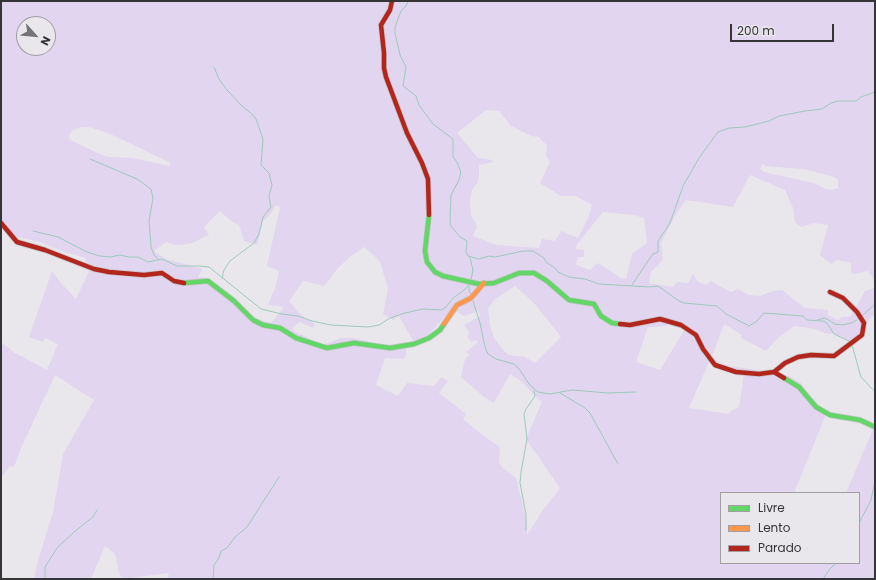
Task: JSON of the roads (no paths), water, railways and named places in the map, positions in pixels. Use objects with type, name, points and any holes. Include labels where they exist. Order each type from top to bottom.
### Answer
[{"type":"street","points":[[392,1],[390,10],[381,25],[384,68],[407,133],[428,179],[429,212],[425,251],[427,262],[436,272],[443,276],[479,284],[494,283],[519,273],[534,273],[547,281],[570,300],[594,304],[601,316],[612,323],[630,325],[660,320],[681,325],[696,335],[703,349],[715,365],[736,372],[758,374],[774,372],[785,363],[798,357],[811,355],[834,356],[862,335],[864,323],[857,312],[844,298],[830,292]]},
{"type":"street","points":[[1,223],[17,242],[45,250],[62,258],[81,263],[94,269],[144,275],[162,273],[174,281],[182,283],[208,281],[234,301],[242,311],[253,320],[263,325],[280,328],[296,338],[327,348],[354,343],[390,348],[414,344],[429,338],[440,330],[457,305],[471,298],[484,283]]},
{"type":"street","points":[[774,372],[799,387],[816,407],[826,413],[848,419],[860,420],[875,427]]},
{"type":"waterway","points":[[408,1],[406,6],[401,11],[395,27],[400,55],[406,67],[403,86],[416,96],[419,105],[433,124],[453,139],[453,157],[461,172],[459,180],[451,195],[450,222],[451,226],[460,237],[467,241],[466,252],[468,256],[479,259],[489,256],[495,257],[523,251],[533,251],[544,258],[546,262],[558,272],[569,277],[585,279],[599,284],[649,287],[658,286],[684,303],[717,306],[726,314],[749,326],[757,321],[764,313],[803,316],[807,320],[823,321],[827,323],[834,334],[851,342]]},
{"type":"waterway","points":[[214,67],[219,79],[227,90],[256,119],[263,139],[261,165],[269,173],[272,185],[269,196],[271,207],[263,217],[259,234],[254,243],[230,261],[224,270],[222,278]]},
{"type":"waterway","points":[[632,285],[653,254],[658,252],[658,241],[670,223],[683,186],[699,158],[718,132],[729,128],[745,127],[769,121],[779,116],[822,109],[831,103],[838,101],[856,101],[861,97],[875,92]]},
{"type":"waterway","points":[[90,159],[137,179],[151,189],[153,198],[149,221],[151,247],[154,255],[158,259]]},
{"type":"waterway","points":[[33,231],[58,237],[87,252],[100,256],[110,257],[120,255],[138,257],[148,262],[162,259],[177,266],[209,267],[261,309],[298,316],[331,325],[368,327],[379,325],[390,318],[405,313],[423,309],[441,310],[469,285]]},
{"type":"waterway","points":[[470,258],[473,270],[471,280]]},
{"type":"waterway","points":[[469,286],[469,291],[471,294]]},
{"type":"waterway","points":[[473,301],[488,354],[496,359],[514,364],[529,384],[538,392],[550,394],[572,390],[608,393],[636,392]]},
{"type":"waterway","points":[[862,316],[875,304]]},
{"type":"waterway","points":[[817,320],[825,318],[835,324],[843,325],[857,320]]},
{"type":"waterway","points":[[852,345],[861,377],[875,392]]},
{"type":"waterway","points":[[526,530],[526,514],[520,483],[527,439],[524,414],[535,396],[534,391]]},
{"type":"waterway","points":[[560,393],[585,408],[590,413],[618,464]]},
{"type":"waterway","points":[[213,579],[214,565],[219,558],[221,551],[227,548],[235,537],[247,527],[279,477]]},
{"type":"waterway","points":[[860,521],[871,500],[875,481]]},
{"type":"waterway","points":[[45,579],[45,567],[57,548],[93,517],[97,510]]},
{"type":"waterway","points":[[823,579],[835,564]]}]
